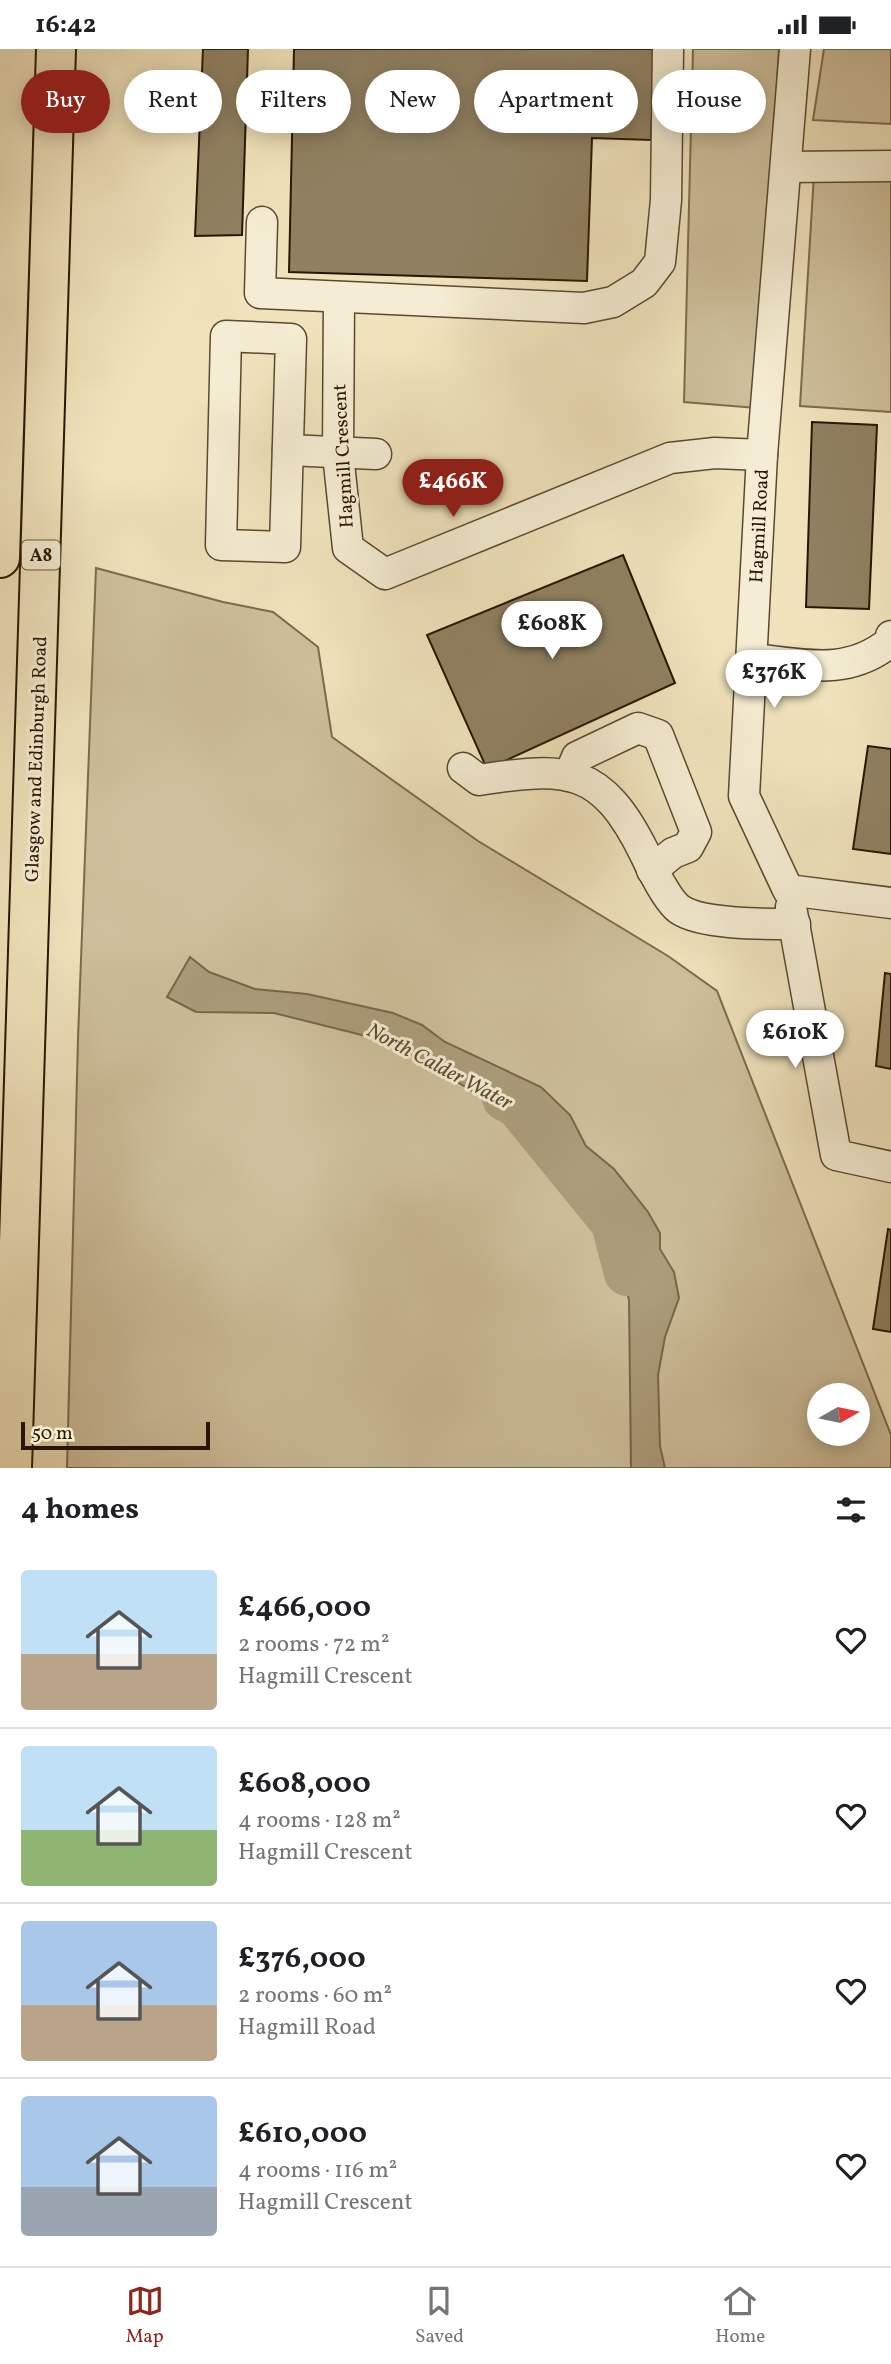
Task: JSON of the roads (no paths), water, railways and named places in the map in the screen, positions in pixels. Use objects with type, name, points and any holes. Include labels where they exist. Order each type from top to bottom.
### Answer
[{"type":"highway","name":"A8","points":[[0,558],[16,49]]},
{"type":"highway","name":"Glasgow and Edinburgh Road","points":[[55,70],[56,49]]},
{"type":"highway","name":"A8","points":[[61,70],[63,49]]},
{"type":"highway","name":"Glasgow and Edinburgh Road","points":[[12,1468],[54,133]]},
{"type":"street","points":[[261,222],[260,293],[584,308],[613,302],[644,283],[660,262],[667,200],[668,49]]},
{"type":"street","name":"Hagmill Road","points":[[788,890],[744,796],[762,455],[795,49]]},
{"type":"street","points":[[786,167],[891,166]]},
{"type":"street","name":"Hagmill Crescent","points":[[339,297],[338,454],[348,548],[385,573],[670,458],[715,453],[762,455]]},
{"type":"street","points":[[226,336],[292,339],[288,450],[285,547],[220,545],[226,336]]},
{"type":"street","points":[[288,450],[376,454]]},
{"type":"street","points":[[751,659],[834,667],[871,658],[890,642],[891,636]]},
{"type":"street","points":[[569,776],[577,757],[638,728],[658,735],[696,832],[688,847],[673,853],[652,870]]},
{"type":"street","points":[[463,768],[479,780],[523,773],[579,776],[601,790],[630,823],[652,870],[679,909],[726,923],[795,925]]},
{"type":"street","points":[[891,903],[788,890],[836,1155],[891,1167]]},
{"type":"water","points":[[190,957],[209,972],[255,989],[307,994],[393,1013],[422,1025],[445,1042],[541,1087],[570,1115],[586,1146],[614,1169],[648,1212],[660,1233],[660,1249],[674,1272],[679,1298],[665,1337],[658,1375],[660,1446],[665,1468],[631,1468],[629,1300],[602,1189],[570,1158],[515,1116],[401,1049],[370,1037],[274,1013],[196,1012],[167,997]]},
{"type":"waterway","name":"North Calder Water","points":[[505,1098],[518,1105],[614,1223],[627,1273]]}]
